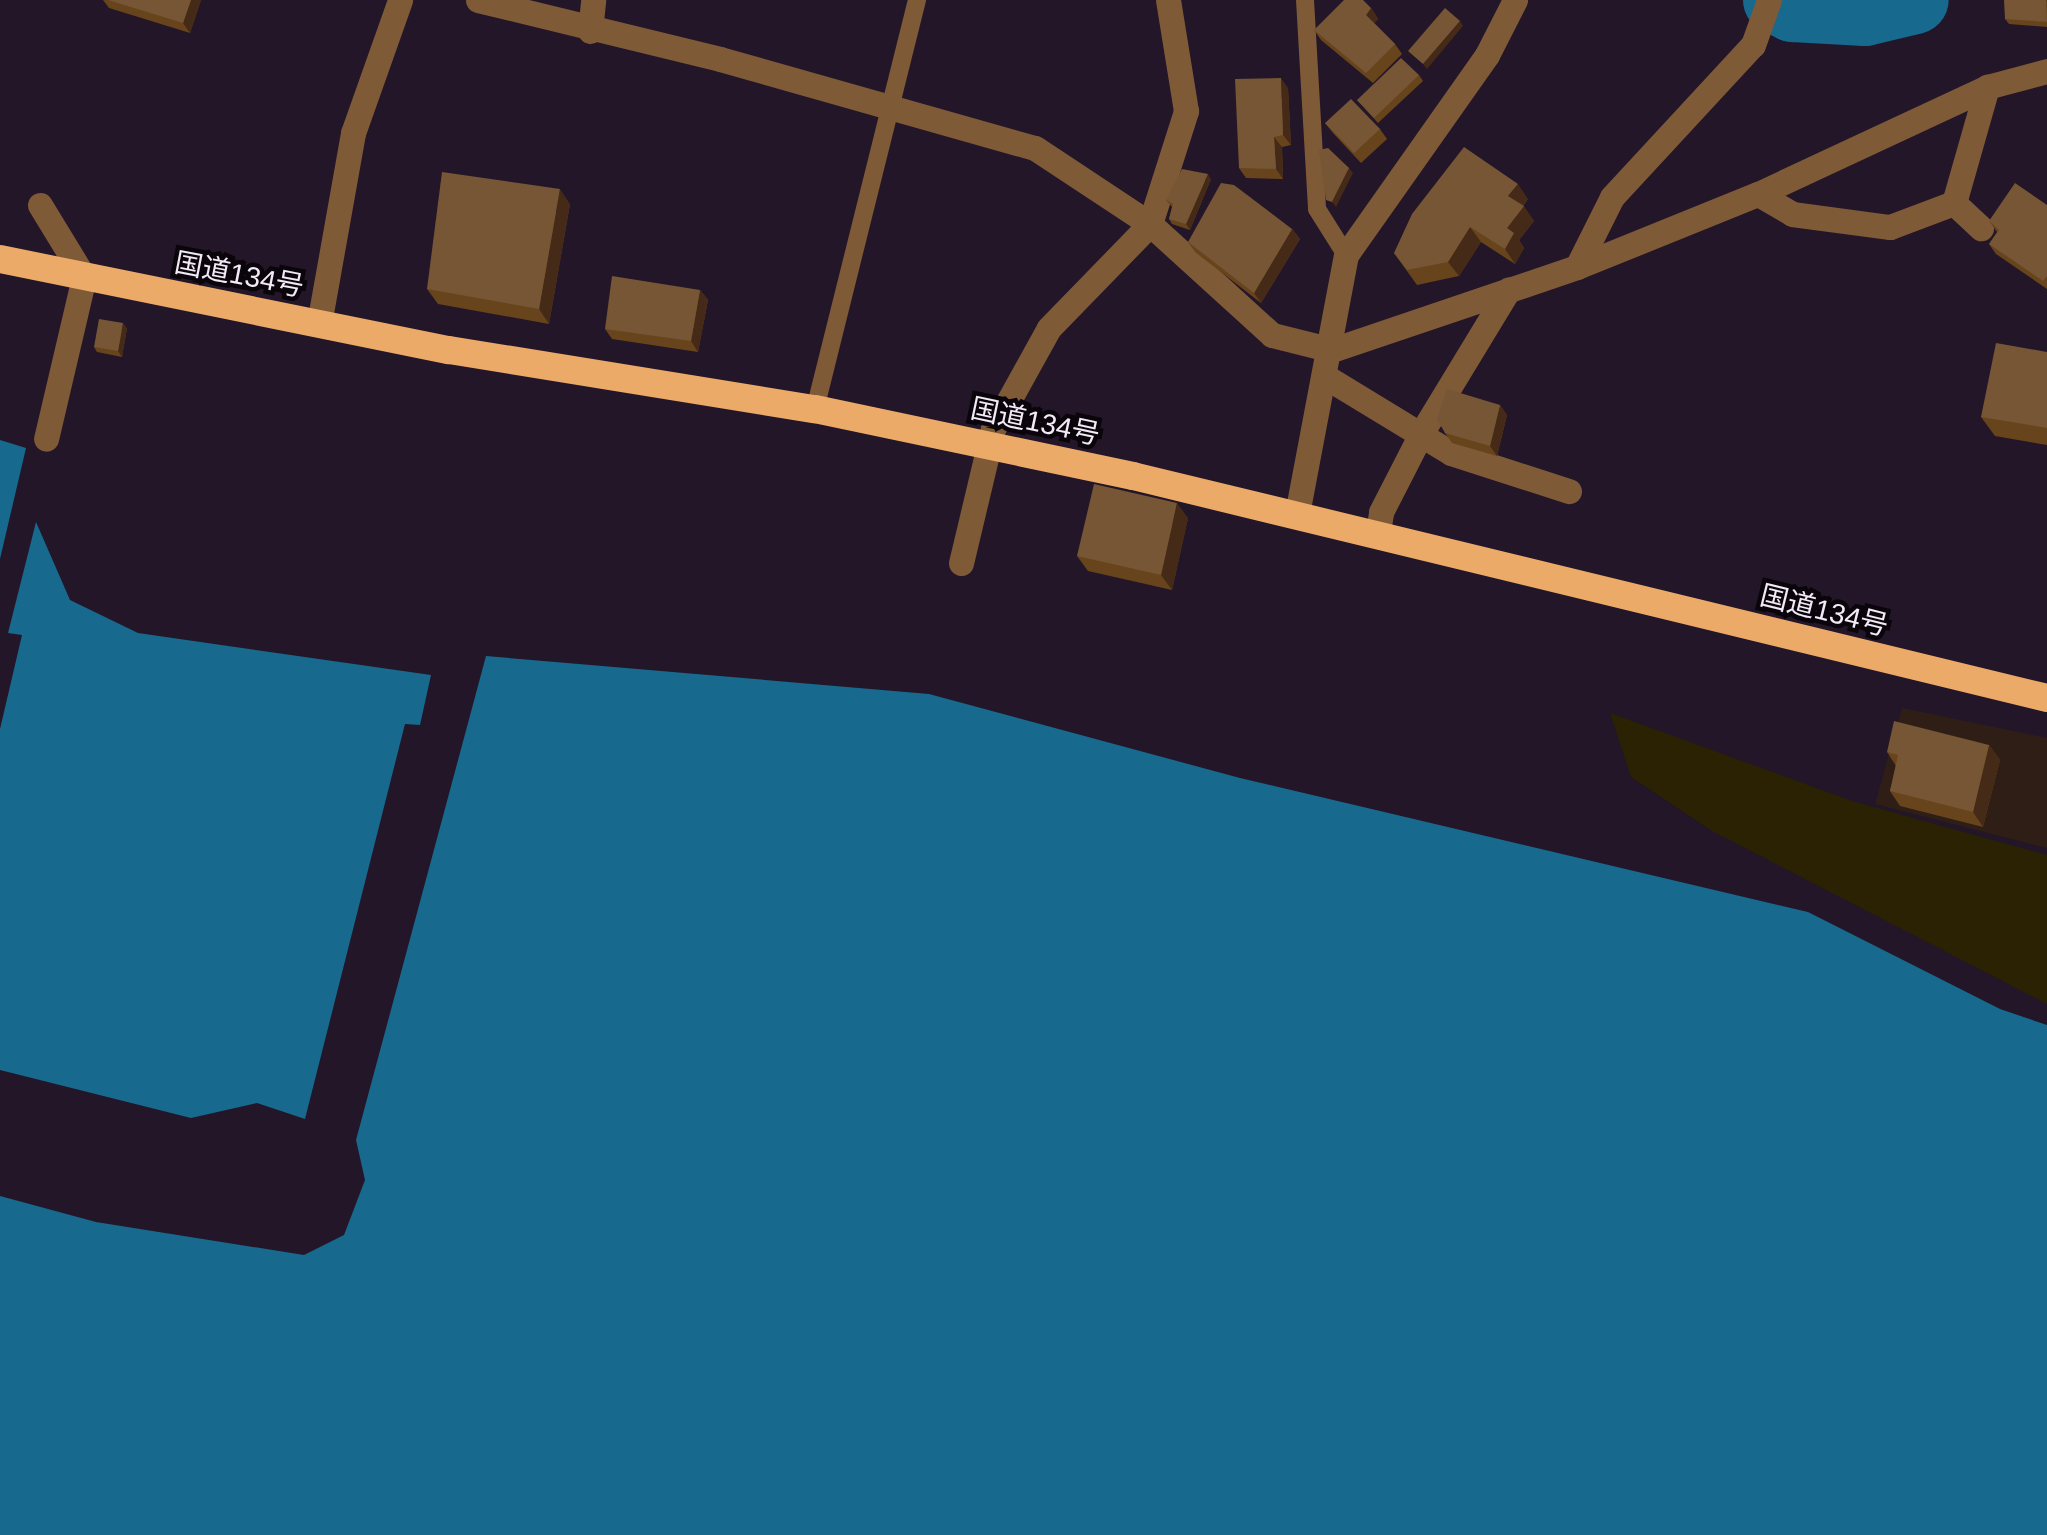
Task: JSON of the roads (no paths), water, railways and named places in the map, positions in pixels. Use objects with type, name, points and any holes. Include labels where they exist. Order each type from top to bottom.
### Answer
[{"type":"highway","name":"国道134号","points":[[0,259],[319,324],[815,409],[989,445],[1378,532],[2047,698]]},
{"type":"street","points":[[319,324],[353,133],[400,0]]},
{"type":"street","points":[[478,0],[893,106],[1035,148],[1150,224],[1272,335],[1332,350],[1577,267],[1758,194],[1986,88],[2047,71]]},
{"type":"street","points":[[590,31],[593,0]]},
{"type":"street","points":[[961,563],[989,445],[1049,328],[1150,224],[1186,111],[1168,0]]},
{"type":"street","points":[[1298,514],[1332,350],[1346,255],[1487,54],[1514,0]]},
{"type":"street","points":[[1577,267],[1612,198],[1752,45],[1769,0]]},
{"type":"street","points":[[1954,204],[1986,88]]},
{"type":"street","points":[[1758,194],[1792,214],[1890,226],[1954,204]]},
{"type":"street","points":[[1954,204],[1981,228]]},
{"type":"street","points":[[40,205],[84,278],[46,438]]},
{"type":"street","points":[[1378,532],[1381,512],[1422,432],[1509,289]]},
{"type":"street","points":[[1326,377],[1452,453],[1569,491]]},
{"type":"lane","points":[[815,409],[917,0]]},
{"type":"lane","points":[[1305,0],[1317,209],[1346,255]]},
{"type":"water","points":[[0,440],[26,448],[0,559]]},
{"type":"water","points":[[36,522],[70,600],[138,633],[431,675],[420,725],[405,724],[305,1119],[257,1103],[191,1118],[0,1070],[0,729],[22,635],[8,633]]},
{"type":"water","points":[[486,656],[929,694],[1240,778],[1808,912],[2000,1009],[2047,1025],[2047,1535],[0,1535],[0,1196],[96,1222],[304,1255],[344,1235],[365,1180],[356,1140]]},
{"type":"waterway","points":[[1777,0],[1793,8],[1865,12],[1915,0]]}]
